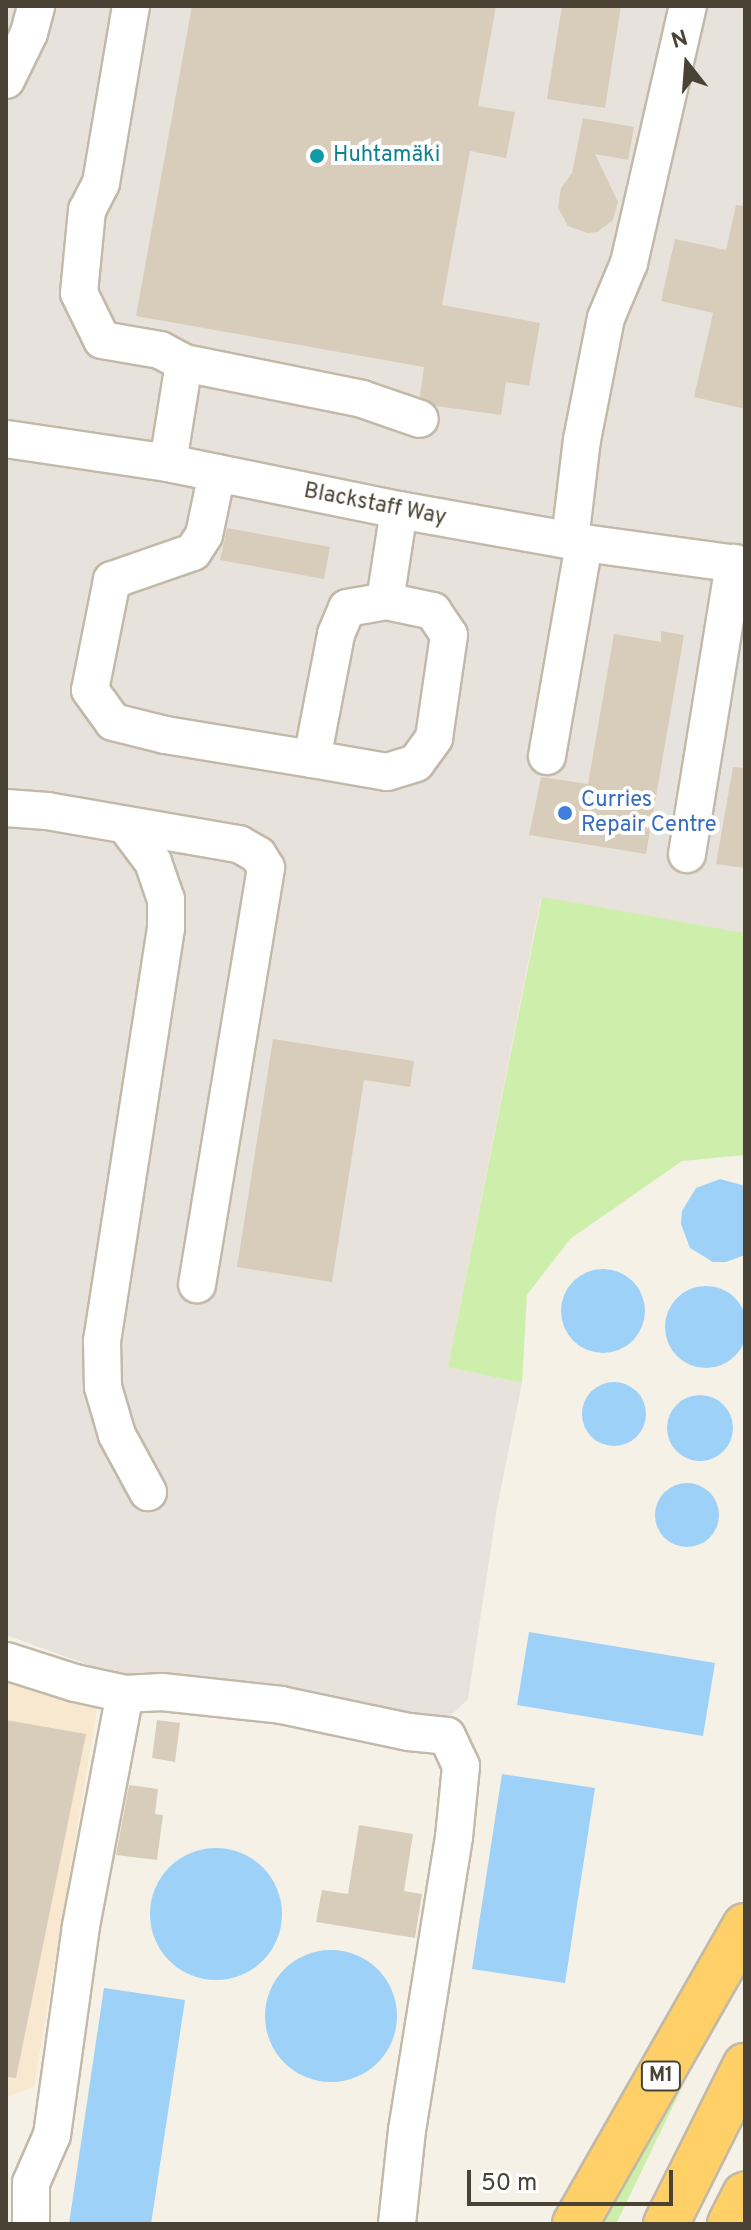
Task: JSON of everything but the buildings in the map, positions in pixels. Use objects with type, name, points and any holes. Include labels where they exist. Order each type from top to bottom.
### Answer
[{"type":"highway","name":"M1","points":[[575,2224],[745,1926]]},
{"type":"highway","points":[[666,2224],[745,2066]]},
{"type":"highway","points":[[730,2224],[745,2195]]},
{"type":"street","points":[[6,80],[29,33],[36,6]]},
{"type":"street","points":[[131,6],[101,183],[87,210],[79,293],[102,340],[160,350],[184,363],[362,399],[420,419]]},
{"type":"street","points":[[547,756],[577,542],[582,440],[606,318],[629,263],[688,6]]},
{"type":"street","points":[[168,463],[184,363]]},
{"type":"street","name":"Blackstaff Way","points":[[6,439],[168,463],[577,542],[739,564]]},
{"type":"street","points":[[217,473],[204,535],[193,552],[112,580],[90,690],[113,722],[165,735],[387,772],[416,763],[434,738],[449,635],[433,611],[385,601],[347,608],[336,634],[312,759]]},
{"type":"street","points":[[385,601],[399,510]]},
{"type":"street","points":[[687,854],[739,564]]},
{"type":"street","points":[[6,808],[47,811],[239,844],[258,855],[266,868],[197,1284]]},
{"type":"street","points":[[126,826],[153,862],[166,899],[166,928],[102,1341],[103,1387],[117,1435],[148,1492]]},
{"type":"street","points":[[6,1661],[75,1683],[125,1694],[162,1692],[281,1705],[409,1732],[447,1736],[461,1766],[454,1837],[407,2130],[397,2224]]},
{"type":"street","points":[[31,2224],[18,2179],[52,2135],[81,1926],[125,1694]]},
{"type":"shaded area","points":[[6,6],[745,6],[745,933],[541,898],[448,1367],[522,1383],[497,1508],[468,1699],[448,1718],[417,1718],[102,1670],[6,1635]]},
{"type":"shaded area","points":[[688,642],[745,652],[710,857],[653,848]]},
{"type":"shaded area","points":[[6,1677],[99,1698],[34,2086],[6,2098]]},
{"type":"green space","points":[[542,897],[745,933],[745,1155],[682,1161],[570,1239],[527,1295],[522,1383],[448,1367]]},
{"type":"green space","points":[[704,2042],[616,2224],[592,2224]]},
{"type":"water","points":[[720,1179],[745,1186],[745,1255],[726,1262],[713,1262],[690,1248],[681,1224],[682,1211],[696,1188]]},
{"type":"water","points":[[603,1269],[626,1276],[638,1288],[645,1311],[638,1334],[626,1346],[603,1353],[580,1346],[568,1334],[561,1311],[568,1288],[580,1276]]},
{"type":"water","points":[[706,1286],[722,1289],[735,1298],[744,1311],[747,1327],[744,1343],[735,1356],[722,1365],[706,1368],[690,1365],[677,1356],[668,1343],[665,1327],[668,1311],[677,1298],[690,1289]]},
{"type":"water","points":[[608,1382],[620,1382],[637,1391],[644,1402],[644,1426],[637,1437],[620,1446],[608,1446],[596,1441],[587,1432],[582,1420],[582,1408],[587,1396],[596,1387]]},
{"type":"water","points":[[700,1395],[723,1405],[733,1428],[723,1451],[700,1461],[677,1451],[667,1428],[677,1405]]},
{"type":"water","points":[[681,1483],[693,1483],[710,1492],[717,1503],[717,1527],[710,1538],[693,1547],[681,1547],[669,1542],[660,1533],[655,1521],[655,1509],[660,1497],[669,1488]]},
{"type":"water","points":[[529,1632],[715,1663],[703,1736],[517,1705]]},
{"type":"water","points":[[502,1774],[595,1788],[565,1983],[472,1969]]},
{"type":"water","points":[[216,1848],[253,1859],[271,1877],[282,1914],[271,1951],[253,1969],[216,1980],[179,1969],[161,1951],[150,1914],[161,1877],[179,1859]]},
{"type":"water","points":[[331,1950],[368,1961],[386,1979],[397,2016],[386,2053],[368,2071],[331,2082],[294,2071],[276,2053],[265,2016],[276,1979],[294,1961]]},
{"type":"water","points":[[104,1988],[185,2000],[151,2224],[69,2224]]},
{"type":"place","name":"Huhtamäki","points":[[317,156]]},
{"type":"place","name":"Curries Repair Centre","points":[[565,813]]}]
